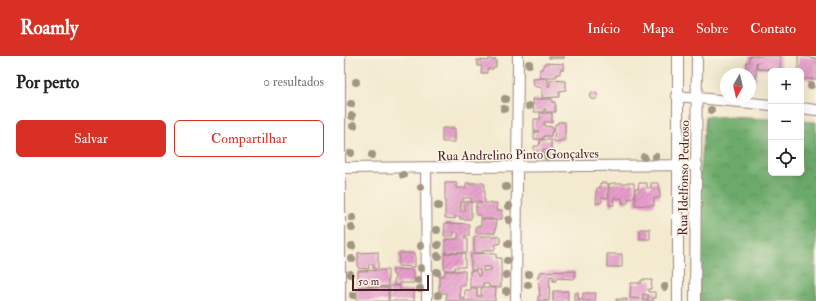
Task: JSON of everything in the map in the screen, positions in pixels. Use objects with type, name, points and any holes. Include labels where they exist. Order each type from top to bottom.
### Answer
[{"type":"street","points":[[340,56],[340,301]]},
{"type":"street","points":[[516,301],[518,56]]},
{"type":"street","name":"Rua Idelfonso Pedroso","points":[[678,56],[678,301]]},
{"type":"street","name":"Rua Idelfonso Pedroso","points":[[695,301],[697,56]]},
{"type":"street","points":[[677,96],[768,105]]},
{"type":"street","points":[[804,108],[816,110]]},
{"type":"street","name":"Rua Andrelino Pinto Gonçalves","points":[[340,168],[697,165]]},
{"type":"street","points":[[426,168],[427,301]]},
{"type":"green space","points":[[705,116],[768,119],[768,176],[804,176],[804,121],[816,122],[816,301],[699,301],[699,176]]},
{"type":"building","points":[[549,56],[564,56],[564,58],[549,58]]},
{"type":"building","points":[[749,56],[781,56],[781,68],[757,69],[756,62],[756,68],[746,68],[746,62],[749,62]]},
{"type":"building","points":[[798,56],[816,58],[816,79],[804,79],[804,68],[798,68]]},
{"type":"building","points":[[488,59],[496,59],[496,67],[493,67],[493,69],[487,69],[487,73],[481,73],[482,66],[477,66],[477,60],[488,61]]},
{"type":"building","points":[[545,63],[564,64],[564,70],[560,70],[560,74],[556,74],[556,77],[540,77],[540,69],[543,69]]},
{"type":"building","points":[[548,78],[548,86],[550,86],[550,80],[566,81],[566,90],[559,91],[559,97],[542,98],[542,88],[534,86],[533,79]]},
{"type":"building","points":[[594,93],[597,96],[594,99],[591,96]]},
{"type":"building","points":[[533,99],[552,99],[552,102],[555,102],[555,112],[546,112],[546,109],[544,109],[544,112],[534,112]]},
{"type":"building","points":[[540,113],[552,113],[552,122],[544,122],[544,126],[553,127],[553,132],[551,132],[551,136],[543,136],[543,139],[534,139],[534,132],[539,131],[534,131],[534,119],[540,119]]},
{"type":"building","points":[[558,122],[565,122],[565,140],[554,142],[555,124],[558,124]]},
{"type":"building","points":[[442,128],[455,128],[455,142],[442,142]]},
{"type":"building","points":[[540,140],[551,140],[551,150],[543,150],[543,153],[534,153],[534,146],[539,146]]},
{"type":"building","points":[[445,183],[457,183],[457,188],[466,188],[466,183],[484,183],[484,203],[497,203],[497,210],[502,210],[502,219],[481,219],[481,215],[476,215],[476,204],[481,204],[481,202],[471,202],[471,219],[460,219],[460,216],[455,216],[455,219],[445,218]],"holes":[[[463,198],[471,198],[471,202],[464,202],[464,211],[461,211],[461,202],[463,202]]]},
{"type":"building","points":[[600,183],[608,183],[608,198],[602,197],[602,202],[596,204],[597,188],[600,188]]},
{"type":"building","points":[[634,183],[634,198],[628,198],[628,203],[622,203],[622,198],[615,198],[614,205],[609,205],[609,184]]},
{"type":"building","points":[[639,183],[647,183],[647,188],[651,188],[651,183],[659,183],[660,198],[654,198],[654,206],[635,205],[635,189],[638,189]]},
{"type":"building","points":[[481,220],[497,220],[495,233],[476,233],[476,226],[481,226]]},
{"type":"building","points":[[445,223],[469,224],[469,236],[464,236],[464,239],[467,239],[467,253],[445,253],[445,239],[458,239],[458,232],[454,232],[454,236],[444,236]]},
{"type":"building","points":[[640,229],[650,229],[650,239],[640,239]]},
{"type":"building","points":[[474,236],[497,236],[500,238],[500,243],[495,245],[495,250],[482,250],[482,253],[474,253]]},
{"type":"building","points":[[378,252],[378,268],[373,269],[373,264],[369,264],[369,269],[358,268],[358,253]]},
{"type":"building","points":[[399,253],[415,253],[415,267],[398,266]]},
{"type":"building","points":[[444,253],[465,254],[465,267],[454,267],[454,270],[444,270]]},
{"type":"building","points":[[471,253],[496,254],[496,258],[501,258],[501,287],[489,287],[489,284],[483,284],[483,287],[470,287],[470,271],[476,271],[478,276],[480,276],[480,270],[471,270]],"holes":[[[483,267],[491,267],[491,270],[483,271]]]},
{"type":"building","points":[[607,254],[622,254],[622,267],[607,267]]},
{"type":"building","points":[[393,269],[414,270],[414,283],[399,283],[400,285],[394,285],[395,275],[393,275]]},
{"type":"building","points":[[388,270],[388,287],[358,286],[358,271]]},
{"type":"building","points":[[445,271],[465,271],[465,286],[460,286],[460,298],[465,299],[465,290],[471,290],[471,288],[477,288],[477,296],[481,296],[481,288],[496,288],[495,301],[446,301],[446,293],[439,293],[439,276],[445,276]]},
{"type":"building","points":[[575,271],[575,279],[556,278],[556,281],[553,281],[553,276],[550,276],[549,301],[538,301],[538,296],[540,296],[538,276],[540,276],[540,272]]},
{"type":"building","points":[[641,280],[652,280],[651,289],[648,289],[648,292],[656,292],[656,298],[653,298],[653,301],[642,301],[643,299],[630,298],[631,283],[641,283]],"holes":[[[643,294],[648,295],[648,299],[643,299]]]},
{"type":"building","points":[[390,286],[400,286],[400,290],[414,290],[414,301],[389,301]]},
{"type":"building","points":[[357,288],[388,288],[388,301],[357,301]]},
{"type":"building","points":[[553,291],[568,291],[568,301],[553,301]]},
{"type":"building","points":[[575,293],[578,293],[578,299],[581,299],[580,301],[575,301]]},
{"type":"building","points":[[583,293],[596,293],[595,301],[582,301]]},
{"type":"building","points":[[616,299],[627,299],[627,301],[616,301]]}]
